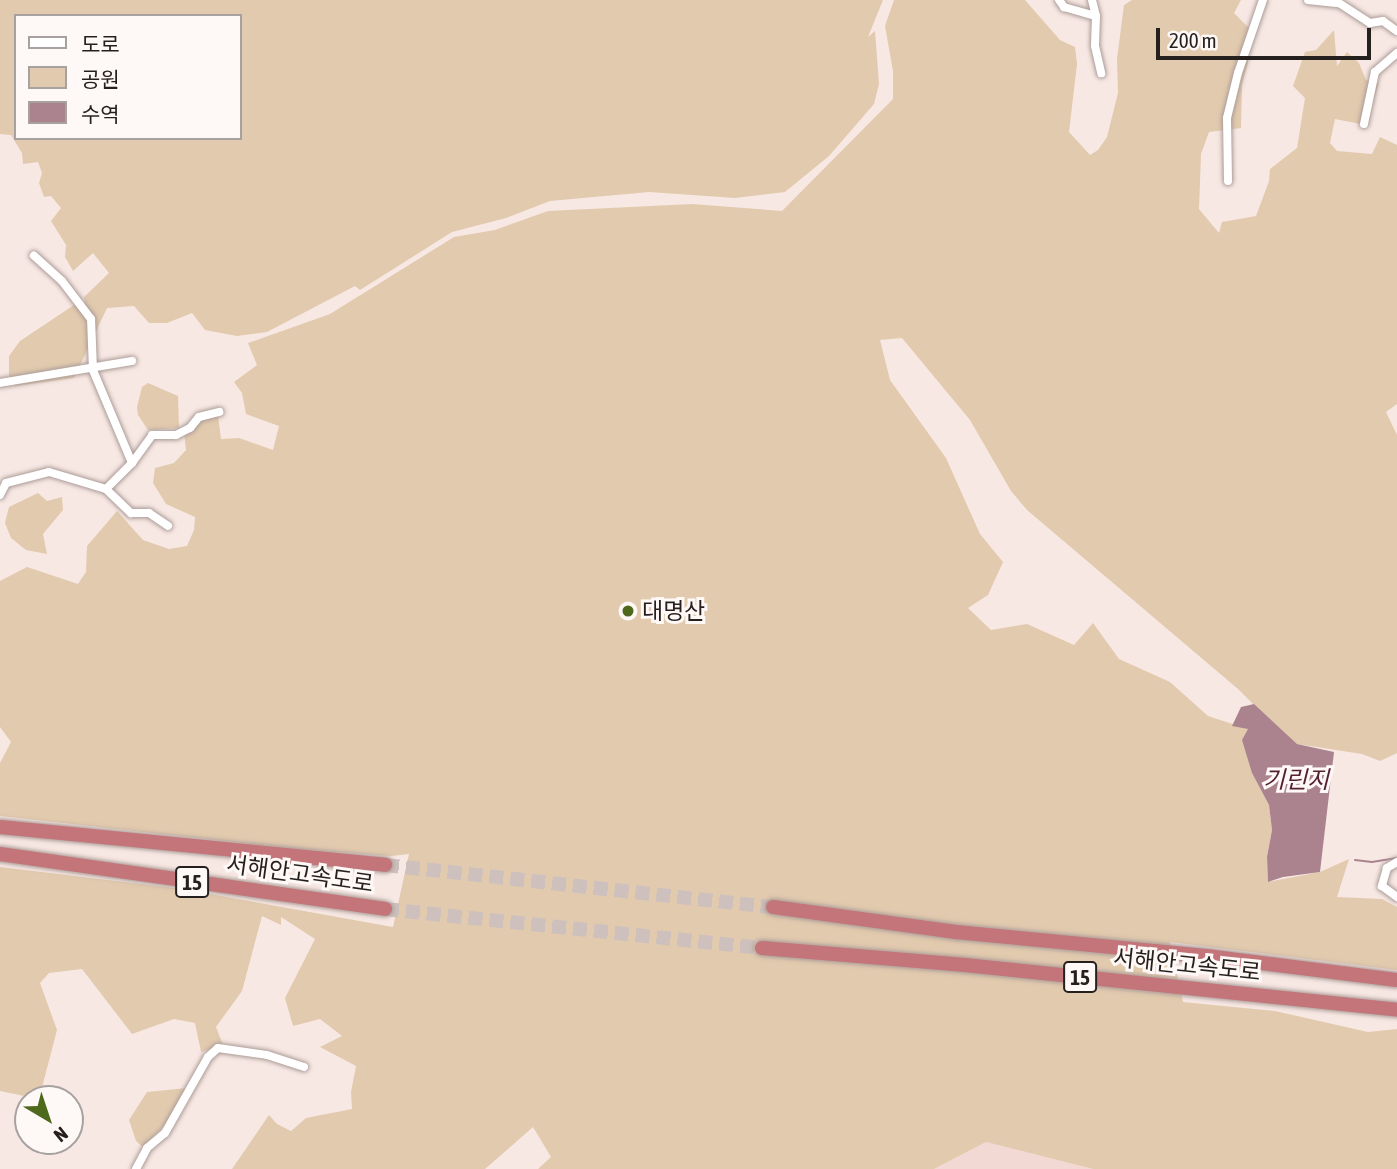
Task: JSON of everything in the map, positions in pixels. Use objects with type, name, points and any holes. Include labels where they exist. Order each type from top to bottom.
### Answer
[{"type":"highway","name":"서해안고속도로","points":[[0,827],[385,865]]},
{"type":"highway","name":"서해안고속도로","points":[[0,854],[385,909]]},
{"type":"highway","name":"서해안고속도로","points":[[773,907],[956,932],[1214,957],[1397,980]]},
{"type":"highway","name":"서해안고속도로","points":[[762,948],[965,965],[1397,1010]]},
{"type":"street","points":[[1059,0],[1064,7],[1096,16]]},
{"type":"street","points":[[1092,0],[1096,16],[1095,46],[1101,73]]},
{"type":"street","points":[[1228,181],[1227,118],[1263,0]]},
{"type":"street","points":[[1308,0],[1339,2],[1370,23],[1383,21],[1397,31]]},
{"type":"street","points":[[1364,124],[1375,72],[1397,53]]},
{"type":"street","points":[[34,256],[62,281],[91,319],[93,370],[132,463]]},
{"type":"street","points":[[0,383],[93,370],[132,361]]},
{"type":"street","points":[[106,489],[132,463],[152,435],[176,435],[190,428],[199,417],[219,412]]},
{"type":"street","points":[[0,495],[6,482],[50,472],[106,489],[131,513],[149,513],[168,526]]},
{"type":"street","points":[[1397,862],[1387,868],[1382,886],[1397,897]]},
{"type":"street","points":[[136,1169],[147,1148],[165,1133],[208,1057],[218,1048],[267,1055],[304,1068]]},
{"type":"shaded area","points":[[986,1142],[1093,1169],[934,1169]]},
{"type":"green space","points":[[0,0],[883,0],[868,37],[875,31],[879,84],[874,104],[829,156],[785,192],[735,198],[649,192],[550,201],[506,218],[452,232],[360,290],[355,286],[267,332],[237,336],[205,330],[192,313],[167,323],[149,323],[134,306],[107,308],[74,378],[15,386],[9,375],[9,356],[20,341],[74,305],[85,304],[84,297],[109,273],[93,253],[73,271],[65,257],[66,245],[51,221],[61,208],[51,196],[44,197],[39,183],[42,173],[38,162],[23,164],[22,153],[14,140],[242,140],[242,14],[14,14],[14,140],[11,135],[0,134]]},
{"type":"green space","points":[[894,0],[1025,0],[1060,40],[1075,47],[1077,64],[1069,132],[1090,155],[1098,150],[1107,137],[1118,93],[1117,59],[1124,5],[1132,0],[1241,0],[1234,13],[1249,28],[1248,63],[1242,85],[1241,128],[1209,132],[1201,154],[1199,209],[1219,233],[1222,222],[1256,216],[1269,181],[1270,169],[1297,148],[1305,98],[1293,86],[1305,52],[1316,50],[1334,30],[1337,66],[1347,52],[1359,63],[1366,80],[1379,83],[1366,125],[1335,119],[1330,143],[1337,151],[1372,154],[1380,137],[1397,145],[1397,404],[1386,412],[1397,435],[1397,753],[1380,761],[1362,754],[1297,744],[1284,735],[1238,689],[1027,510],[1011,491],[970,420],[902,338],[880,340],[890,380],[946,458],[980,534],[1003,562],[988,595],[968,608],[991,630],[1027,624],[1074,645],[1093,623],[1119,659],[1170,682],[1208,716],[1248,729],[1252,773],[1269,805],[1272,830],[1267,857],[1268,882],[1320,872],[1349,859],[1337,897],[1382,899],[1397,907],[1397,970],[1170,942],[1183,1002],[1275,1011],[1368,1032],[1397,1029],[1397,1169],[1093,1169],[986,1142],[934,1169],[538,1169],[551,1157],[533,1127],[485,1169],[232,1169],[269,1115],[277,1124],[291,1131],[306,1118],[352,1109],[351,1092],[356,1066],[320,1047],[342,1036],[320,1019],[293,1026],[285,998],[315,939],[281,917],[281,925],[262,916],[242,991],[216,1027],[223,1045],[201,1052],[195,1023],[174,1019],[132,1034],[82,969],[49,973],[40,983],[57,1030],[43,1085],[14,1085],[14,1094],[0,1091],[0,867],[182,889],[393,927],[409,854],[391,856],[297,849],[0,816],[0,763],[11,742],[0,727],[0,581],[27,567],[78,584],[86,572],[87,546],[117,511],[143,540],[169,549],[187,546],[194,530],[195,517],[166,504],[153,483],[155,468],[174,463],[186,450],[184,432],[200,421],[218,416],[221,439],[239,438],[273,450],[279,426],[246,414],[242,393],[234,382],[257,365],[248,343],[330,314],[454,237],[495,230],[548,211],[692,204],[782,211],[893,99],[893,71],[885,26]]},
{"type":"green space","points":[[148,383],[178,396],[179,428],[148,430],[138,415],[137,407],[142,387]]},
{"type":"green space","points":[[38,493],[47,501],[62,497],[63,510],[43,534],[47,554],[26,550],[11,538],[5,523],[9,507]]},
{"type":"green space","points":[[187,1088],[166,1124],[143,1147],[136,1141],[129,1120],[147,1092]]},
{"type":"water","name":"기린지","points":[[1254,704],[1297,744],[1334,752],[1320,872],[1268,882],[1267,857],[1272,830],[1269,805],[1252,773],[1242,740],[1248,729],[1232,726],[1241,707]]},
{"type":"waterway","points":[[1355,860],[1372,862],[1397,858]]},
{"type":"tunnel","points":[[385,865],[773,907]]},
{"type":"tunnel","points":[[385,909],[762,948]]},
{"type":"place","name":"대명산","points":[[628,611]]}]
